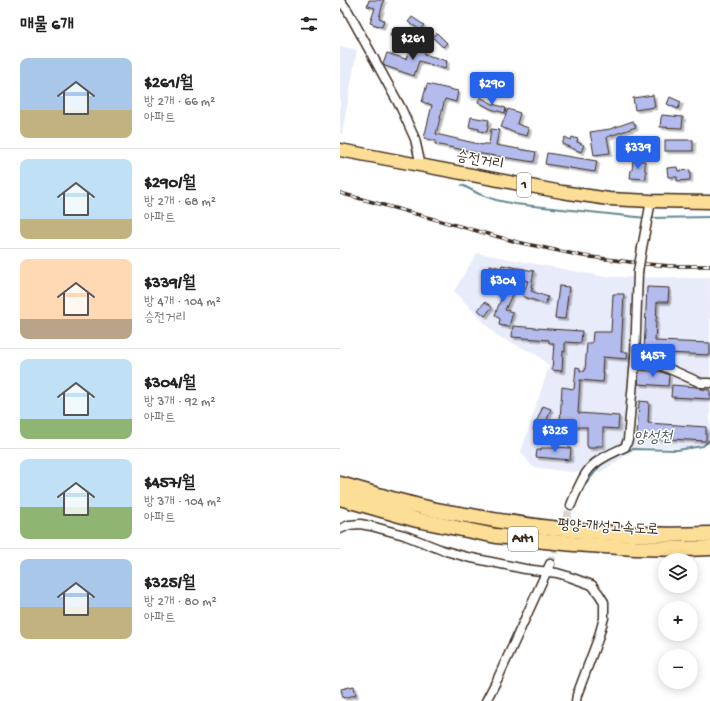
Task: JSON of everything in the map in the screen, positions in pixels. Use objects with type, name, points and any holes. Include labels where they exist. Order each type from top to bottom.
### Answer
[{"type":"highway","name":"평양-개성고속도로","points":[[340,484],[420,507],[499,521],[576,531],[637,534],[710,534]]},
{"type":"highway","name":"평양-개성고속도로","points":[[340,498],[417,520],[496,536],[628,548],[710,548]]},
{"type":"main road","name":"승전거리","points":[[340,150],[562,192],[610,199],[649,212],[710,202]]},
{"type":"street","points":[[340,0],[348,11],[401,108],[415,139],[421,166]]},
{"type":"street","points":[[571,505],[582,479],[590,468],[610,454],[625,447],[628,440],[635,358],[638,272],[649,212]]},
{"type":"street","points":[[635,358],[656,363],[702,383],[710,382]]},
{"type":"street","points":[[340,529],[349,525],[360,524],[371,526],[404,535],[442,550],[466,557],[568,576],[592,585],[604,602],[604,618],[576,701]]},
{"type":"street","points":[[486,701],[550,564]]},
{"type":"shaded area","points":[[340,46],[357,50],[342,134],[340,133]]},
{"type":"shaded area","points":[[477,253],[606,277],[710,277],[710,441],[691,448],[639,447],[601,472],[572,472],[533,467],[521,452],[549,366],[536,354],[497,336],[454,291]]},
{"type":"building","points":[[369,0],[384,0],[379,18],[384,20],[382,27],[370,23],[375,8],[367,6]]},
{"type":"building","points":[[412,17],[424,25],[420,30],[408,22]]},
{"type":"building","points":[[392,30],[409,35],[407,41],[390,36]]},
{"type":"building","points":[[437,33],[447,43],[443,47],[432,37]]},
{"type":"building","points":[[411,44],[426,48],[424,54],[447,61],[445,69],[419,61],[414,76],[383,64],[387,53],[406,59]]},
{"type":"building","points":[[427,84],[458,91],[456,102],[445,99],[436,134],[483,145],[489,144],[491,129],[499,130],[496,145],[536,152],[534,162],[482,154],[435,144],[436,141],[424,138],[432,105],[422,102]]},
{"type":"building","points":[[653,95],[655,107],[635,110],[633,98]]},
{"type":"building","points":[[480,97],[493,104],[506,108],[505,113],[491,109],[478,102]]},
{"type":"building","points":[[670,97],[681,102],[678,109],[667,104]]},
{"type":"building","points":[[508,109],[520,113],[517,124],[529,128],[527,136],[501,127]]},
{"type":"building","points":[[662,115],[683,117],[682,128],[660,127]]},
{"type":"building","points":[[471,117],[489,120],[487,132],[469,127]]},
{"type":"building","points":[[633,121],[636,127],[607,137],[610,153],[594,155],[590,132],[610,129]]},
{"type":"building","points":[[565,137],[571,140],[572,137],[578,139],[577,142],[584,145],[581,152],[562,144]]},
{"type":"building","points":[[654,139],[655,149],[636,152],[634,143]]},
{"type":"building","points":[[665,140],[693,140],[693,151],[665,151]]},
{"type":"building","points":[[547,153],[597,161],[595,172],[545,164]]},
{"type":"building","points":[[633,160],[645,161],[646,179],[630,178]]},
{"type":"building","points":[[677,167],[678,171],[690,170],[690,180],[677,181],[677,177],[668,177],[667,168]]},
{"type":"building","points":[[490,265],[501,268],[502,265],[534,271],[531,287],[533,288],[531,291],[548,297],[545,304],[522,296],[528,281],[488,273]]},
{"type":"building","points":[[487,280],[514,290],[505,310],[513,312],[509,327],[499,325],[500,319],[495,315],[504,291],[486,288]]},
{"type":"building","points":[[559,286],[569,287],[565,319],[555,318]]},
{"type":"building","points":[[647,287],[669,288],[668,302],[657,302],[655,341],[710,343],[710,355],[644,352]]},
{"type":"building","points":[[613,294],[624,294],[621,352],[628,352],[627,359],[603,357],[603,382],[580,380],[578,413],[619,416],[618,429],[603,428],[603,446],[588,448],[587,427],[575,427],[575,441],[567,441],[568,426],[566,426],[566,421],[560,421],[562,387],[574,389],[576,367],[580,368],[580,371],[585,371],[587,343],[592,343],[593,332],[611,332]]},
{"type":"building","points":[[485,302],[492,307],[485,316],[478,310]]},
{"type":"building","points":[[513,326],[582,331],[581,343],[565,342],[562,371],[552,370],[554,343],[549,343],[549,340],[512,337]]},
{"type":"building","points":[[639,370],[662,372],[669,375],[668,386],[638,384]]},
{"type":"building","points":[[672,385],[710,390],[710,399],[671,397]]},
{"type":"building","points":[[639,401],[649,402],[648,423],[706,427],[706,441],[637,437]]},
{"type":"building","points":[[543,406],[551,409],[542,433],[533,430]]},
{"type":"building","points":[[541,448],[571,448],[570,460],[536,457],[537,450],[541,450]]},
{"type":"building","points":[[354,686],[356,695],[343,698],[341,689]]},
{"type":"waterway","points":[[462,185],[479,194],[496,200],[515,204],[646,218]]},
{"type":"waterway","points":[[651,218],[710,217]]},
{"type":"waterway","name":"양성천","points":[[626,451],[633,449],[677,450],[703,446],[710,440]]},
{"type":"waterway","name":"양성천","points":[[579,497],[583,488],[602,463]]},
{"type":"waterway","name":"양성천","points":[[531,615],[546,581]]},
{"type":"tunnel","points":[[550,564],[571,505]]},
{"type":"railway","points":[[340,193],[517,242],[583,256],[671,266],[710,266]]}]
